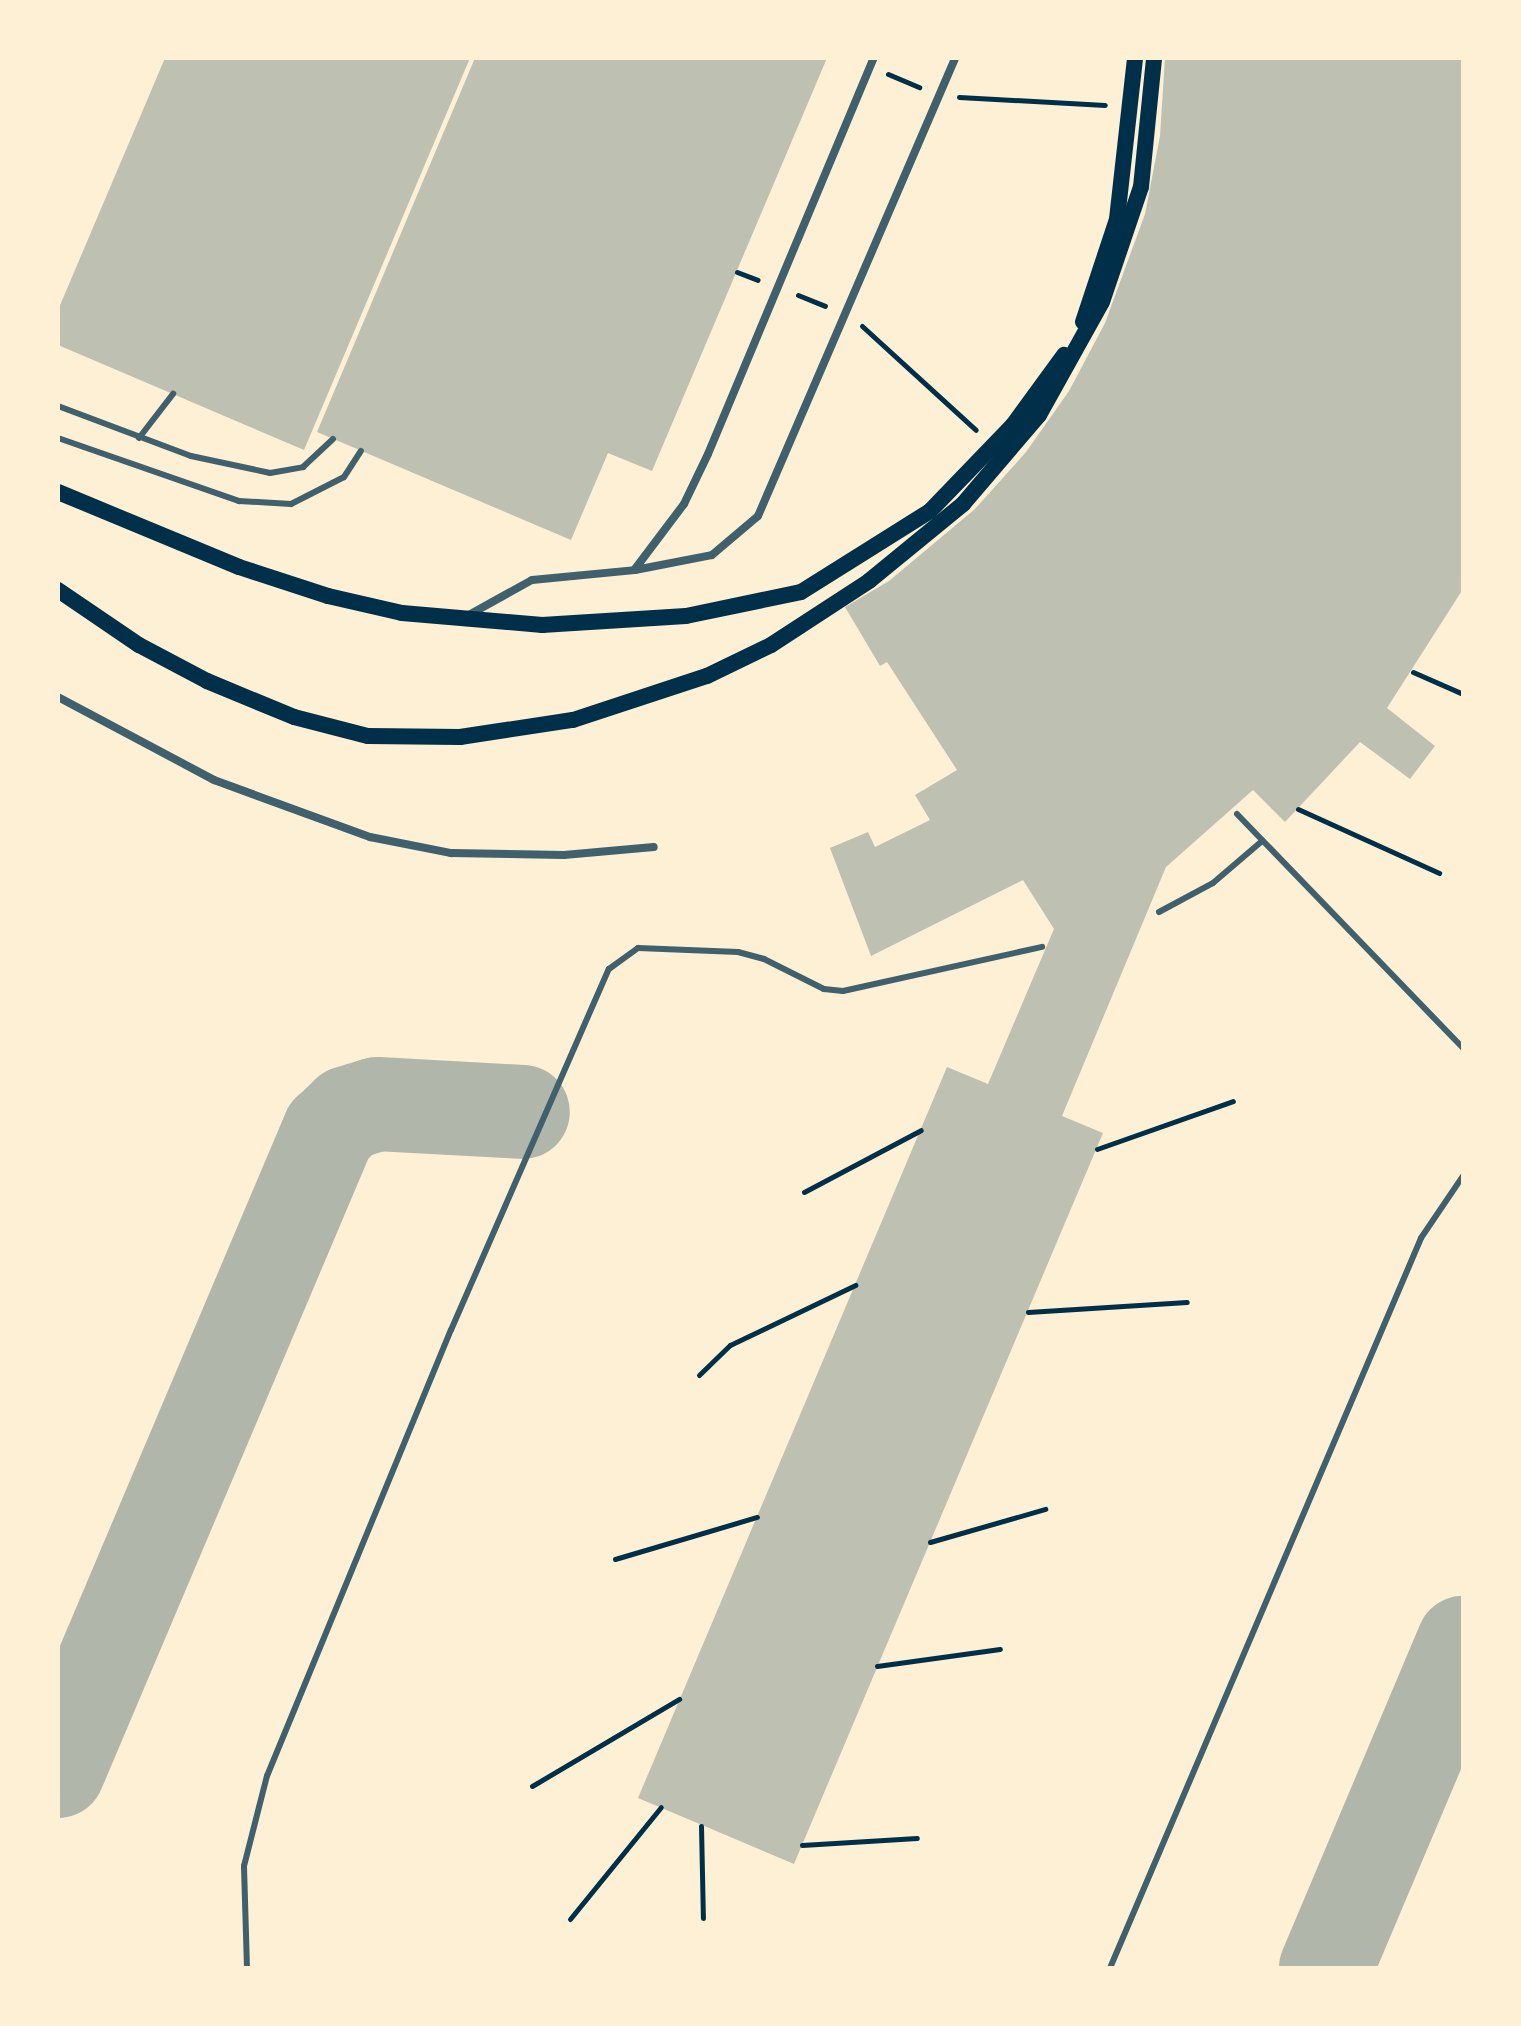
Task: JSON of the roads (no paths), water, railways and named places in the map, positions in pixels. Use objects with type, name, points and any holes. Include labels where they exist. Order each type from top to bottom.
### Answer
[{"type":"main road","points":[[58,492],[239,567],[328,596],[457,621],[619,624],[801,592],[930,511],[993,446],[1079,334],[1117,219],[1135,58]]},
{"type":"main road","points":[[58,590],[139,645],[207,681],[294,717],[368,736],[476,736],[573,720],[707,676],[771,645],[869,581],[963,504],[1039,415],[1102,302],[1141,187],[1154,58]]},
{"type":"street","points":[[635,570],[684,504],[874,58]]},
{"type":"street","points":[[457,621],[532,580],[635,570],[712,555],[758,516],[955,58]]},
{"type":"street","points":[[58,697],[214,780],[370,837],[451,853],[564,855],[654,847]]},
{"type":"lane","points":[[139,438],[173,394]]},
{"type":"lane","points":[[58,406],[191,456],[270,473],[303,467],[333,439]]},
{"type":"lane","points":[[58,438],[239,501],[291,504],[344,477],[361,451]]},
{"type":"lane","points":[[1237,814],[1463,1048]]},
{"type":"lane","points":[[1159,912],[1213,883],[1262,841]]},
{"type":"lane","points":[[247,1968],[244,1866],[267,1776],[451,1330],[609,969],[638,948],[738,952],[764,959],[824,989],[843,991],[1042,947]]},
{"type":"lane","points":[[1110,1968],[1416,1249],[1463,1176]]}]
